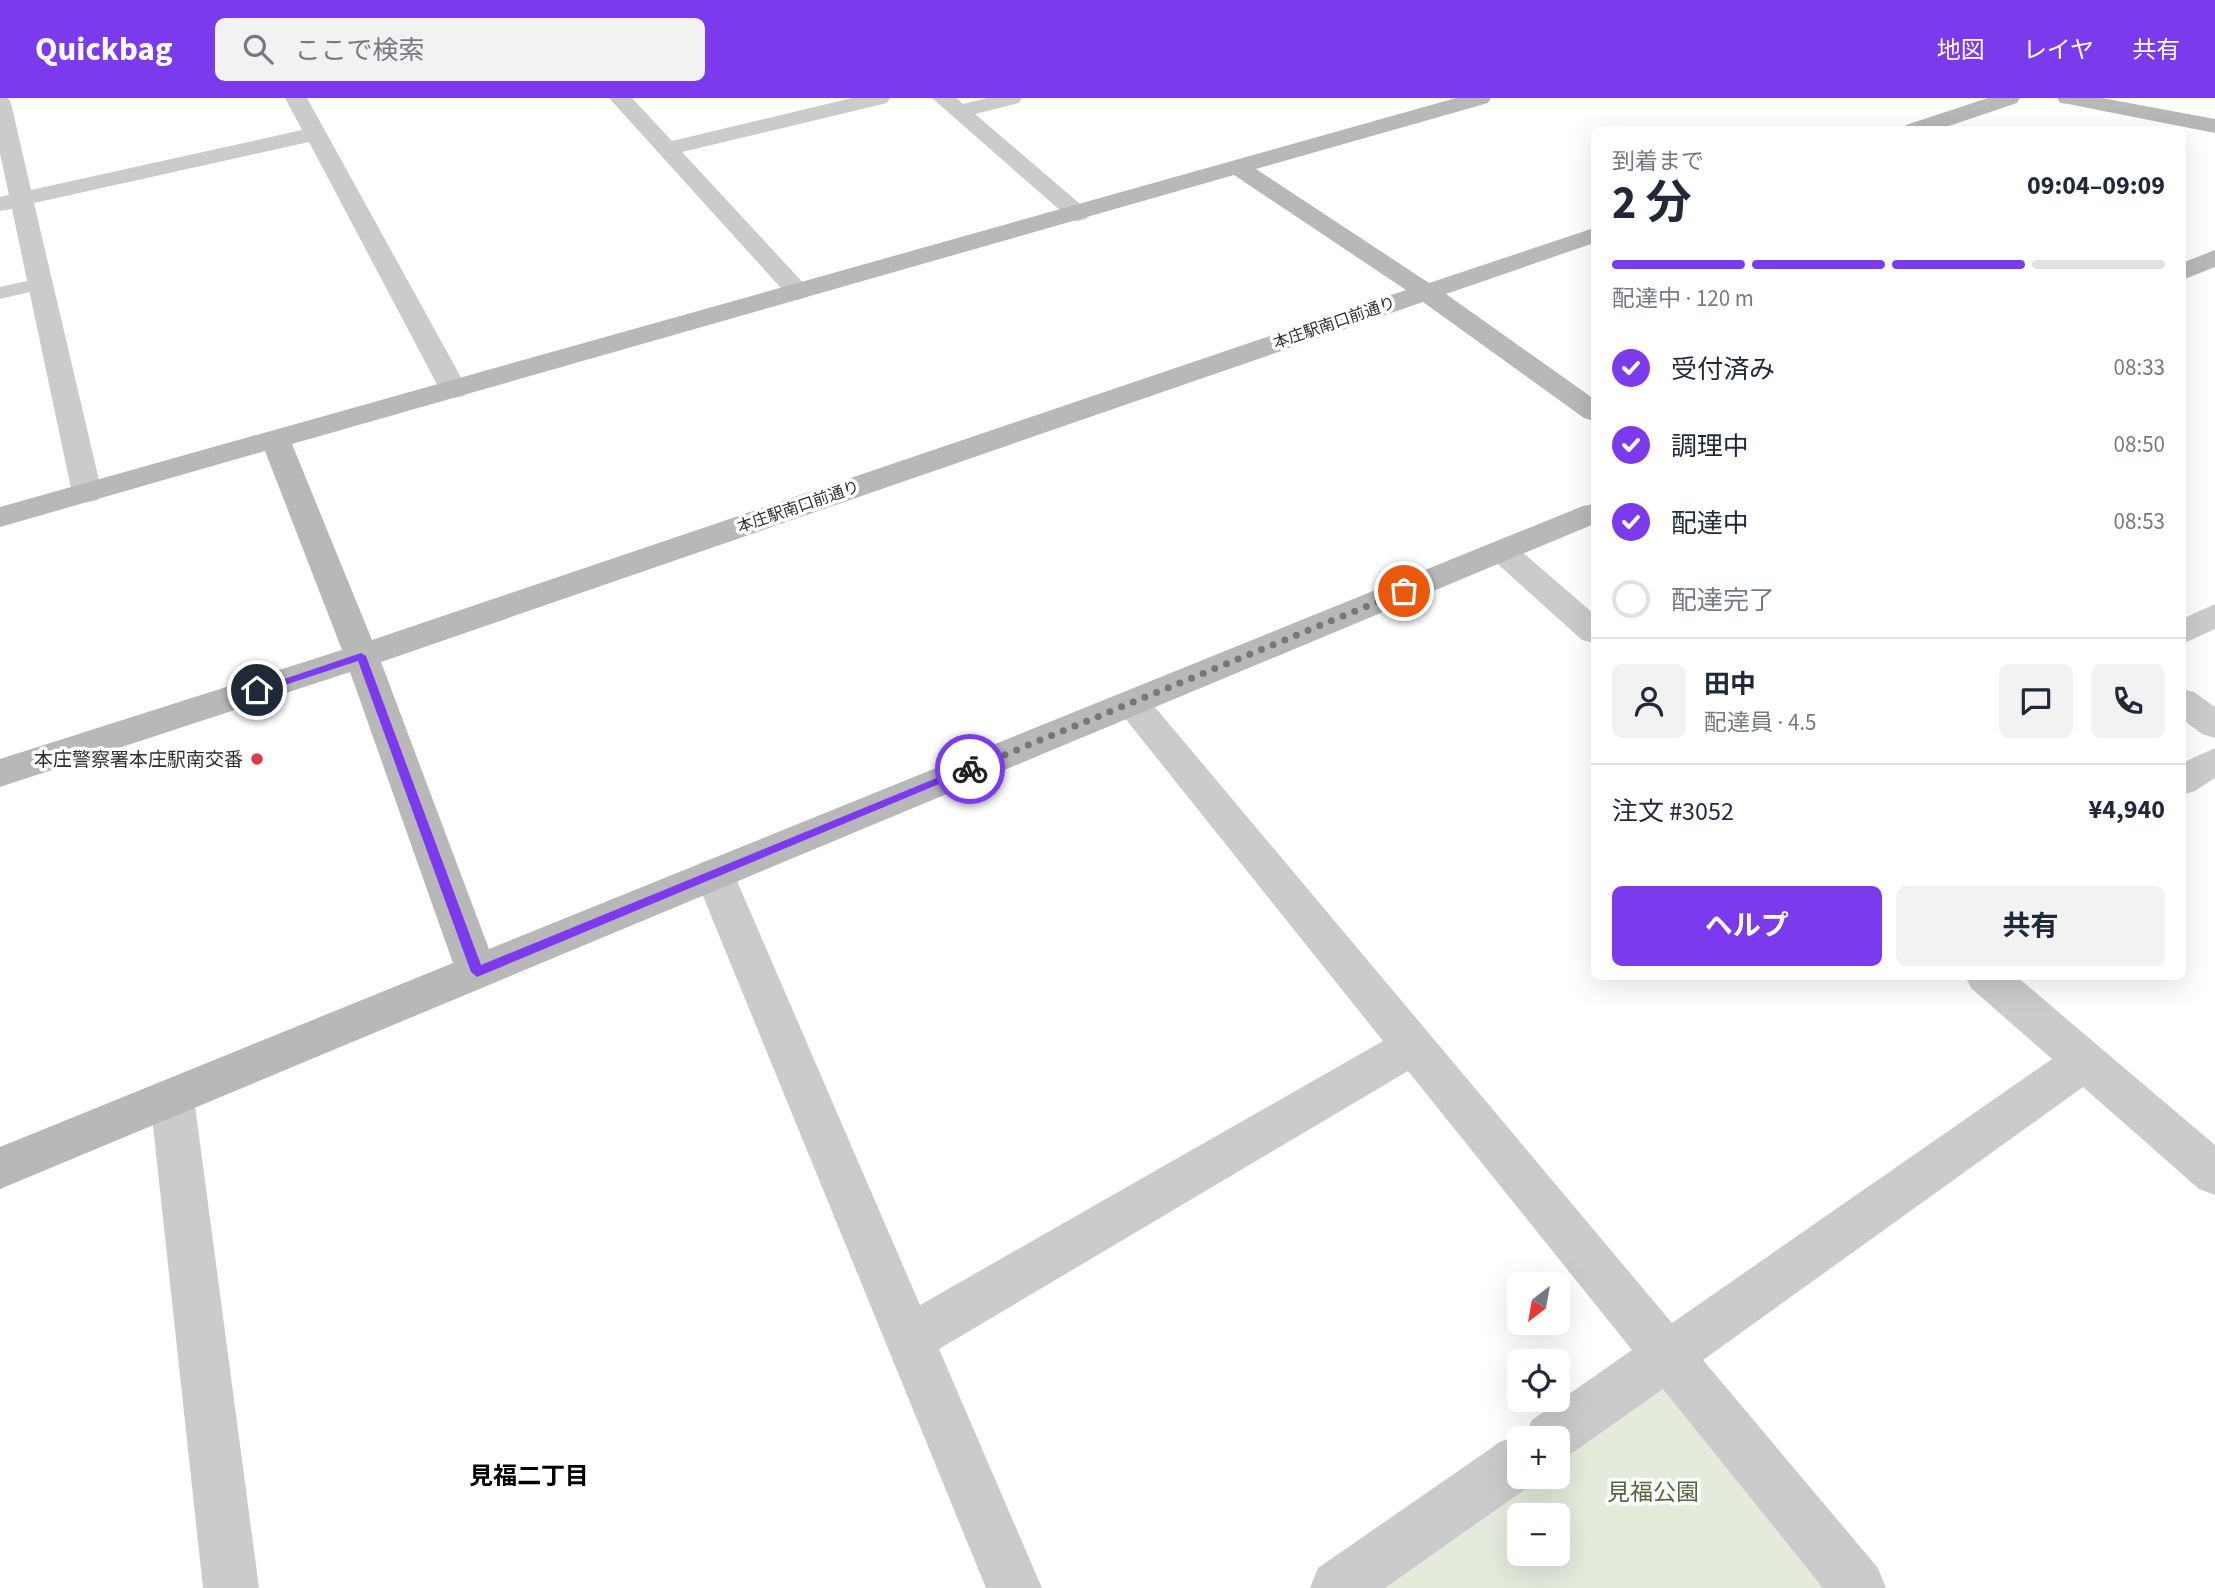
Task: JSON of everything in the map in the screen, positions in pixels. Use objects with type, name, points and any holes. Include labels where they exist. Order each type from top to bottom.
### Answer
[{"type":"street","points":[[296,98],[454,390]]},
{"type":"street","points":[[620,98],[798,292]]},
{"type":"street","points":[[667,149],[879,98]]},
{"type":"street","points":[[951,105],[1011,98]]},
{"type":"street","points":[[0,517],[1078,214],[1480,98]]},
{"type":"street","points":[[1926,126],[2009,98]]},
{"type":"street","points":[[2068,98],[2215,126]]},
{"type":"street","points":[[0,103],[11,202],[40,284],[87,493]]},
{"type":"street","points":[[951,105],[1078,214]]},
{"type":"street","points":[[11,202],[315,134]]},
{"type":"street","points":[[1239,168],[1424,291],[1591,410]]},
{"type":"street","name":"本庄駅南口前通り","points":[[0,773],[361,656],[1591,236]]},
{"type":"street","points":[[2186,270],[2215,258]]},
{"type":"street","points":[[276,441],[361,656],[477,972]]},
{"type":"street","points":[[0,1168],[1591,514]]},
{"type":"street","points":[[1502,551],[1591,629]]},
{"type":"street","points":[[2186,632],[2215,615]]},
{"type":"street","points":[[1132,703],[1858,1588]]},
{"type":"street","points":[[2186,704],[2215,725]]},
{"type":"street","points":[[2186,779],[2215,761]]},
{"type":"street","points":[[715,874],[1014,1588]]},
{"type":"street","points":[[1991,980],[2215,1174]]},
{"type":"street","points":[[909,1339],[1414,1045]]},
{"type":"street","points":[[1567,1426],[2083,1062]]},
{"type":"street","points":[[172,1098],[231,1588]]},
{"type":"street","points":[[1338,1588],[1507,1469]]},
{"type":"lane","points":[[0,293],[40,284]]},
{"type":"green space","name":"見福公園","points":[[1667,1357],[1858,1588],[1337,1588],[1507,1484],[1507,1489],[1570,1489],[1570,1426],[1567,1426]]},
{"type":"way so far","points":[[970,769],[1404,591]]},
{"type":"place","name":"本庄警察署本庄駅南交番","points":[[257,759]]},
{"type":"district","name":"見福二丁目","points":[[529,1476]]},
{"type":"route","points":[[257,690],[361,656],[477,972],[970,769]]}]
